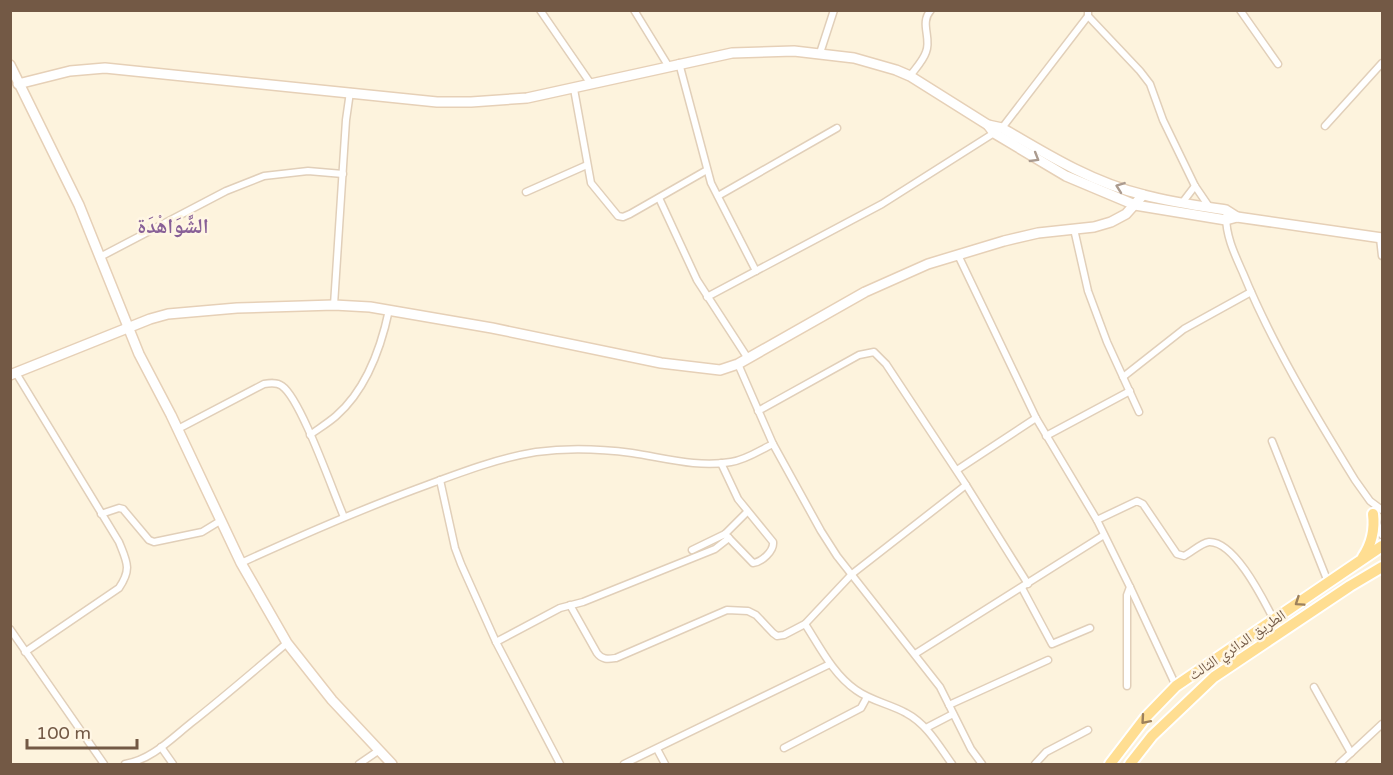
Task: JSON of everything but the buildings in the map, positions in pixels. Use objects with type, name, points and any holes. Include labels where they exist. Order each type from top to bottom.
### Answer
[{"type":"main road","points":[[1356,563],[1366,552],[1370,543],[1378,512]]},
{"type":"main road","name":"الطريق الدائري الثالث","points":[[1110,765],[1146,717],[1176,686],[1383,546]]},
{"type":"main road","name":"الطريق الدائري الثالث","points":[[1130,765],[1152,736],[1214,677],[1383,567]]},
{"type":"main road","points":[[1363,579],[1383,578]]},
{"type":"street","points":[[540,10],[591,84]]},
{"type":"street","points":[[634,10],[669,67]]},
{"type":"street","points":[[820,53],[834,10]]},
{"type":"street","points":[[910,76],[926,52],[925,21],[931,10]]},
{"type":"street","points":[[1240,10],[1278,64]]},
{"type":"street","points":[[707,297],[882,204],[998,130],[1088,13],[1150,84],[1163,120],[1195,186],[1210,208]]},
{"type":"street","points":[[14,85],[70,71],[105,68],[437,102],[471,102],[527,98],[679,63],[746,51],[820,53],[863,60],[910,76],[998,130],[1066,176],[1135,205],[1226,215],[1381,238],[1383,256]]},
{"type":"street","points":[[679,63],[707,170],[756,270]]},
{"type":"street","points":[[1325,126],[1383,63]]},
{"type":"street","points":[[10,65],[14,85],[79,205],[139,354],[178,429],[241,563],[287,643],[332,699],[392,765]]},
{"type":"street","points":[[574,89],[591,183],[618,216],[630,214],[707,170]]},
{"type":"street","points":[[334,305],[350,92]]},
{"type":"street","points":[[718,196],[837,128]]},
{"type":"street","points":[[998,130],[1082,172],[1143,195],[1210,208],[1226,215]]},
{"type":"street","points":[[526,192],[587,165]]},
{"type":"street","points":[[100,257],[226,191],[264,176],[308,171],[343,174]]},
{"type":"street","points":[[1182,203],[1195,186]]},
{"type":"street","points":[[25,652],[119,588],[126,579],[128,569],[119,542],[13,374],[150,319],[197,310],[334,305],[389,310],[547,338],[662,363],[720,370],[738,364],[865,292],[928,264],[1038,233],[1111,222],[1126,214],[1143,195]]},
{"type":"street","points":[[659,198],[697,280],[747,357]]},
{"type":"street","points":[[1226,215],[1228,237],[1275,341],[1336,450],[1378,512],[1383,535]]},
{"type":"street","points":[[1074,229],[1088,291],[1107,342],[1139,412]]},
{"type":"street","points":[[958,255],[1036,418],[1097,520],[1176,686]]},
{"type":"street","points":[[1123,376],[1184,329],[1251,292]]},
{"type":"street","points":[[310,435],[337,415],[369,372],[377,357],[389,310]]},
{"type":"street","points":[[758,411],[860,355],[874,352],[886,364],[957,470],[1025,586],[1052,644],[1090,628]]},
{"type":"street","points":[[738,364],[773,444],[821,531],[940,687],[982,765]]},
{"type":"street","points":[[178,429],[270,383],[283,386],[292,397],[310,435],[344,517]]},
{"type":"street","points":[[1046,436],[1130,391]]},
{"type":"street","points":[[957,470],[1036,418]]},
{"type":"street","points":[[1272,441],[1328,582]]},
{"type":"street","points":[[241,563],[344,517],[440,480],[517,456],[538,452],[586,450],[630,453],[688,463],[722,464],[735,462],[773,444]]},
{"type":"street","points":[[722,464],[738,499],[773,542],[772,550],[758,562],[753,563],[727,536]]},
{"type":"street","points":[[440,480],[455,548],[496,642],[560,765]]},
{"type":"street","points":[[570,605],[597,653],[606,659],[616,658],[727,610],[738,609],[756,615],[777,636],[784,635],[806,624],[852,574],[966,485]]},
{"type":"street","points":[[1097,520],[1137,501],[1143,504],[1177,554],[1184,556],[1206,543],[1216,543],[1235,557],[1255,582],[1274,620]]},
{"type":"street","points":[[101,514],[123,508],[149,540],[154,542],[202,532],[220,521]]},
{"type":"street","points":[[496,642],[560,608],[583,602],[715,549],[747,512]]},
{"type":"street","points":[[915,654],[1104,535]]},
{"type":"street","points":[[692,550],[727,536]]},
{"type":"street","points":[[1127,686],[1127,594],[1130,586]]},
{"type":"street","points":[[806,624],[830,664],[854,689],[867,698],[905,712],[926,728],[952,765]]},
{"type":"street","points":[[10,629],[104,765]]},
{"type":"street","points":[[125,765],[138,761],[161,747],[236,688],[287,643]]},
{"type":"street","points":[[949,705],[1048,660]]},
{"type":"street","points":[[624,765],[830,664]]},
{"type":"street","points":[[1314,687],[1351,753]]},
{"type":"street","points":[[784,748],[861,708],[867,698]]},
{"type":"street","points":[[926,728],[953,714]]},
{"type":"street","points":[[1339,765],[1383,724]]},
{"type":"street","points":[[1035,765],[1046,752],[1089,730]]},
{"type":"street","points":[[161,747],[172,765]]},
{"type":"street","points":[[657,749],[665,765]]},
{"type":"street","points":[[359,765],[378,751]]},
{"type":"district","name":"الشَّوَاهْدَة","points":[[173,226]]}]
